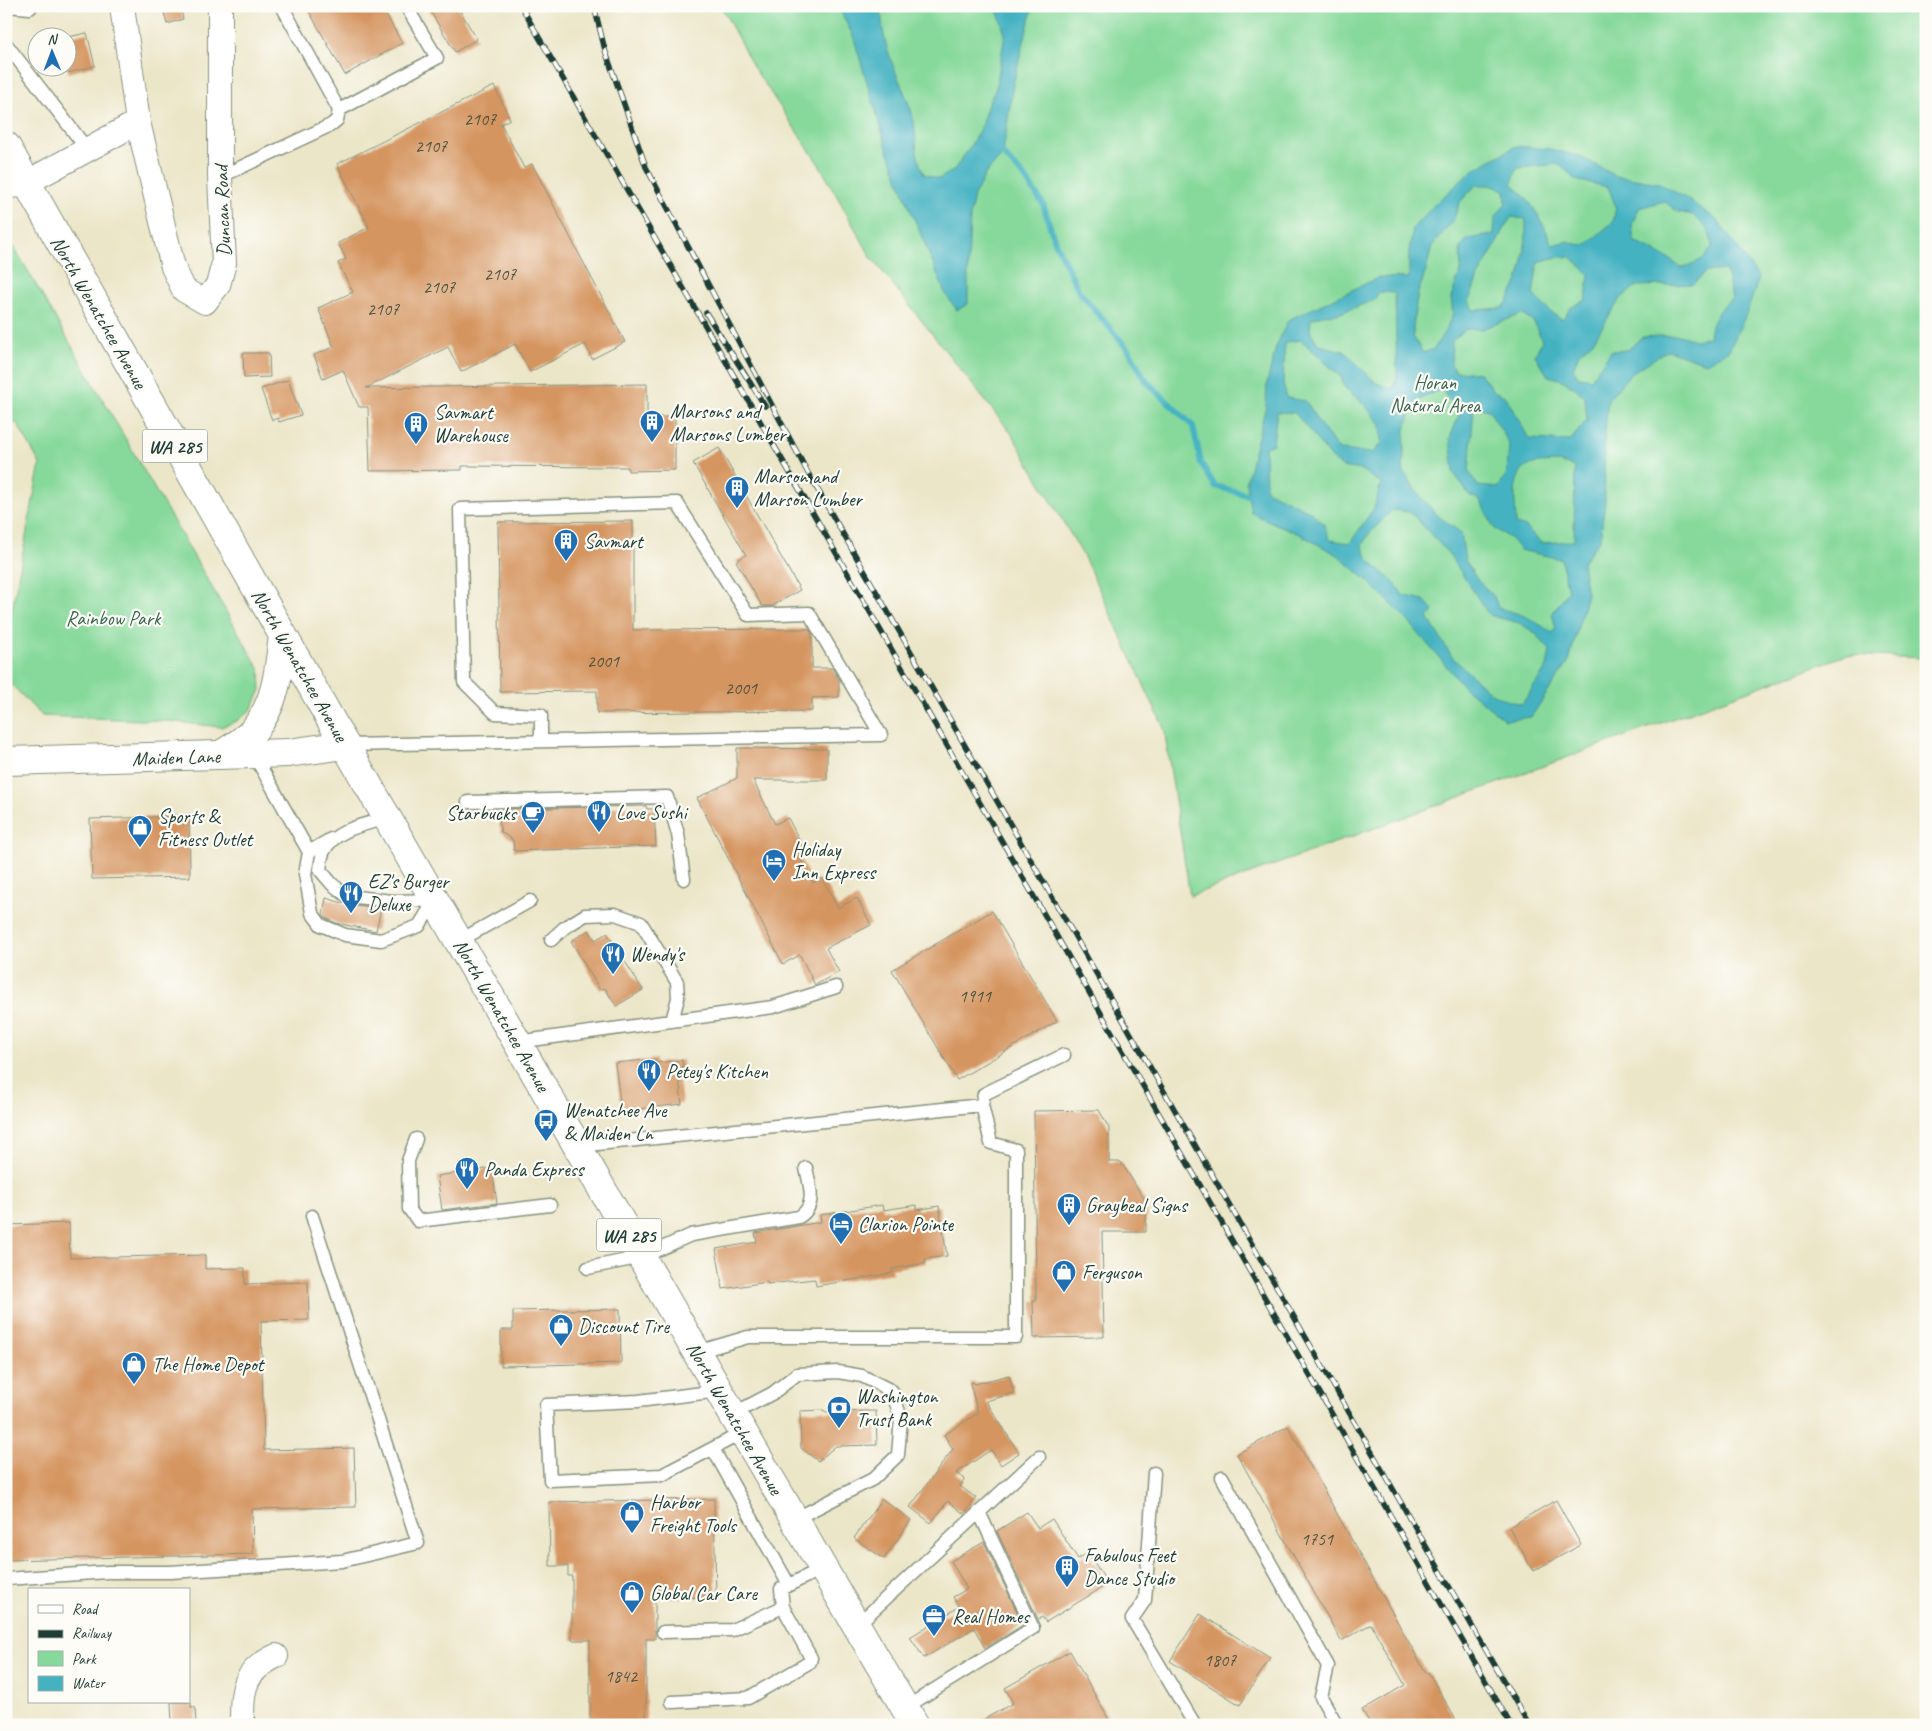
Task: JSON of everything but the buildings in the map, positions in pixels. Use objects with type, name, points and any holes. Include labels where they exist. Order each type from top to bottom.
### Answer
[{"type":"main road","name":"North Wenatchee Avenue","points":[[6,146],[16,184],[283,635],[696,1352],[910,1716]]},
{"type":"main road","points":[[220,755],[254,730],[272,700],[279,676],[283,635]]},
{"type":"main road","name":"Maiden Lane","points":[[6,761],[254,755],[288,753],[345,745]]},
{"type":"street","name":"Duncan Road","points":[[122,6],[138,122],[173,267],[184,290],[205,302],[218,285],[224,263],[220,178],[220,6]]},
{"type":"street","points":[[16,184],[138,122]]},
{"type":"street","points":[[242,1725],[242,1696],[248,1679],[260,1663],[276,1656]]},
{"type":"lane","points":[[7,6],[30,8]]},
{"type":"lane","points":[[220,178],[331,125],[337,120],[339,110],[282,6]]},
{"type":"lane","points":[[339,110],[437,58],[406,6]]},
{"type":"lane","points":[[6,44],[86,149]]},
{"type":"lane","points":[[345,745],[881,736],[809,613],[748,615],[677,503],[460,509],[464,682],[495,713],[541,715],[541,741]]},
{"type":"lane","points":[[254,755],[309,852],[305,874],[312,913],[322,925],[345,935],[381,940],[419,926],[435,900]]},
{"type":"lane","points":[[468,802],[668,797],[678,834],[684,879]]},
{"type":"lane","points":[[309,852],[358,826],[388,818]]},
{"type":"lane","points":[[331,839],[323,852],[320,870],[332,884],[348,896],[392,901],[435,900]]},
{"type":"lane","points":[[459,940],[530,901]]},
{"type":"lane","points":[[551,940],[564,928],[585,915],[615,914],[641,923],[677,982],[678,998],[672,1021]]},
{"type":"lane","points":[[517,1042],[773,1007],[836,987]]},
{"type":"lane","points":[[696,1352],[748,1337],[1016,1337],[1016,1150],[991,1143],[982,1105],[984,1094],[1064,1055]]},
{"type":"lane","points":[[578,1146],[982,1105]]},
{"type":"lane","points":[[416,1139],[408,1161],[409,1209],[418,1221],[550,1205]]},
{"type":"lane","points":[[588,1268],[642,1257],[691,1235],[799,1218],[806,1213],[811,1201],[806,1168]]},
{"type":"lane","points":[[6,1579],[108,1572],[170,1572],[342,1561],[418,1543],[312,1216]]},
{"type":"lane","points":[[719,1391],[638,1401],[546,1405],[550,1480],[662,1475],[713,1448],[738,1423],[797,1374],[838,1372],[862,1376],[892,1391],[901,1418],[898,1455],[873,1479],[795,1519]]},
{"type":"lane","points":[[713,1448],[790,1585]]},
{"type":"lane","points":[[857,1626],[1039,1457]]},
{"type":"lane","points":[[1154,1473],[1145,1600],[1132,1619],[1195,1725]]},
{"type":"lane","points":[[1222,1477],[1328,1666],[1322,1697],[1338,1725]]},
{"type":"lane","points":[[910,1716],[1033,1628],[979,1512]]},
{"type":"lane","points":[[672,1702],[748,1698],[810,1662],[811,1658],[783,1607],[781,1589],[823,1568]]},
{"type":"lane","points":[[663,1632],[732,1630],[783,1607]]},
{"type":"green space","name":"Horan Natural Area","points":[[721,6],[1926,6],[1926,658],[1846,655],[1190,896],[1164,728],[1083,555],[1011,433],[871,257],[820,166],[754,68]]},
{"type":"green space","name":"Rainbow Park","points":[[6,242],[14,247],[260,670],[261,690],[251,710],[237,721],[221,727],[166,721],[42,716],[10,683],[7,635],[40,464],[17,423],[6,422]]},
{"type":"water","points":[[838,6],[882,6],[882,20],[887,47],[913,118],[918,159],[924,174],[939,179],[954,170],[968,150],[980,129],[988,104],[996,88],[1005,34],[994,6],[1033,6],[1013,84],[1003,154],[986,173],[974,196],[970,215],[968,304],[957,310],[946,295],[904,194],[887,148],[853,36]]},
{"type":"water","points":[[1516,146],[1549,149],[1579,156],[1616,176],[1659,183],[1689,200],[1718,221],[1759,278],[1746,315],[1729,350],[1706,363],[1668,350],[1631,373],[1608,400],[1604,441],[1605,502],[1600,539],[1582,563],[1587,594],[1569,661],[1531,717],[1505,720],[1465,688],[1408,621],[1368,581],[1338,555],[1301,535],[1251,513],[1246,483],[1266,406],[1267,383],[1276,347],[1288,320],[1380,277],[1409,278],[1409,251],[1413,228],[1435,204],[1472,171]],"holes":[[[1560,164],[1575,180],[1608,187],[1616,207],[1613,222],[1586,245],[1568,241],[1552,245],[1536,211],[1512,183],[1517,168]],[[1476,185],[1489,185],[1505,190],[1506,203],[1495,218],[1494,234],[1468,239],[1460,247],[1461,270],[1451,298],[1453,314],[1434,349],[1423,353],[1413,336],[1418,293],[1432,246],[1453,221],[1460,202]],[[1664,201],[1678,212],[1693,215],[1708,230],[1713,245],[1700,260],[1681,268],[1671,260],[1634,241],[1632,224],[1639,208]],[[1511,217],[1526,219],[1522,266],[1510,297],[1503,308],[1473,310],[1469,301],[1478,277]],[[1557,257],[1571,257],[1589,274],[1586,300],[1570,308],[1563,319],[1551,312],[1533,295],[1538,262]],[[1726,270],[1732,299],[1716,315],[1709,337],[1695,340],[1679,335],[1642,337],[1628,350],[1611,351],[1591,379],[1579,377],[1573,369],[1579,353],[1594,340],[1620,299],[1636,286],[1693,284],[1706,272]],[[1379,292],[1395,293],[1397,379],[1392,389],[1376,383],[1344,351],[1319,345],[1310,331],[1311,319],[1322,315],[1338,314],[1374,300]],[[1522,314],[1533,321],[1542,341],[1535,355],[1548,376],[1568,384],[1585,397],[1587,420],[1570,441],[1529,439],[1506,397],[1494,391],[1480,373],[1455,371],[1451,365],[1452,341],[1466,329],[1482,329]],[[1301,340],[1341,377],[1345,388],[1364,404],[1381,425],[1382,443],[1372,453],[1339,450],[1319,423],[1306,401],[1287,398],[1283,384],[1285,342]],[[1441,389],[1460,413],[1450,438],[1454,473],[1469,495],[1480,500],[1494,528],[1511,539],[1520,550],[1561,559],[1568,591],[1552,614],[1556,629],[1552,633],[1526,617],[1498,608],[1494,596],[1478,581],[1465,560],[1461,533],[1437,515],[1415,490],[1403,470],[1405,429],[1416,401]],[[1474,406],[1489,410],[1509,443],[1507,474],[1498,488],[1478,486],[1469,472]],[[1277,412],[1295,413],[1329,455],[1342,467],[1361,470],[1381,483],[1374,508],[1350,543],[1330,540],[1323,523],[1311,512],[1266,490],[1265,447],[1273,444]],[[1558,462],[1575,467],[1574,541],[1541,543],[1526,527],[1516,524],[1516,483],[1523,470],[1536,463]],[[1392,510],[1410,512],[1449,554],[1489,615],[1519,623],[1534,632],[1550,650],[1547,667],[1522,704],[1502,699],[1488,691],[1452,657],[1428,618],[1434,611],[1424,600],[1402,595],[1392,580],[1373,565],[1362,545],[1369,534]]]},
{"type":"waterway","points":[[1003,154],[1023,175],[1043,204],[1055,242],[1079,291],[1130,352],[1146,381],[1193,426],[1201,463],[1215,486],[1248,495]]},
{"type":"railway","points":[[521,6],[1511,1725]]},
{"type":"railway","points":[[594,6],[605,50],[646,167],[808,473],[1529,1725]]},
{"type":"railway","points":[[706,313],[765,406]]},
{"type":"place","name":"Marsons and Marsons Lumber","points":[[652,443]]},
{"type":"place","name":"Savmart Warehouse","points":[[416,445]]},
{"type":"place","name":"Marson and Marson Lumber","points":[[737,509]]},
{"type":"place","name":"Savmart","points":[[566,562]]},
{"type":"place","name":"Love Sushi","points":[[599,833]]},
{"type":"place","name":"Starbucks","points":[[533,834]]},
{"type":"place","name":"Sports & Fitness Outlet","points":[[140,848]]},
{"type":"place","name":"Holiday Inn Express","points":[[774,882]]},
{"type":"place","name":"EZ's Burger Deluxe","points":[[351,914]]},
{"type":"place","name":"Wendy's","points":[[613,975]]},
{"type":"place","name":"Petey's Kitchen","points":[[649,1092]]},
{"type":"place","name":"Wenatchee Ave & Maiden Ln","points":[[546,1142]]},
{"type":"place","name":"Panda Express","points":[[467,1190]]},
{"type":"place","name":"Graybeal Signs","points":[[1069,1226]]},
{"type":"place","name":"Clarion Pointe","points":[[841,1245]]},
{"type":"place","name":"Ferguson","points":[[1064,1293]]},
{"type":"place","name":"Discount Tire","points":[[561,1347]]},
{"type":"place","name":"The Home Depot","points":[[134,1385]]},
{"type":"place","name":"Washington Trust Bank","points":[[839,1429]]},
{"type":"place","name":"Harbor Freight Tools","points":[[632,1534]]},
{"type":"place","name":"Fabulous Feet Dance Studio","points":[[1067,1588]]},
{"type":"place","name":"Global Car Care","points":[[632,1614]]},
{"type":"place","name":"Real Homes","points":[[934,1637]]}]
